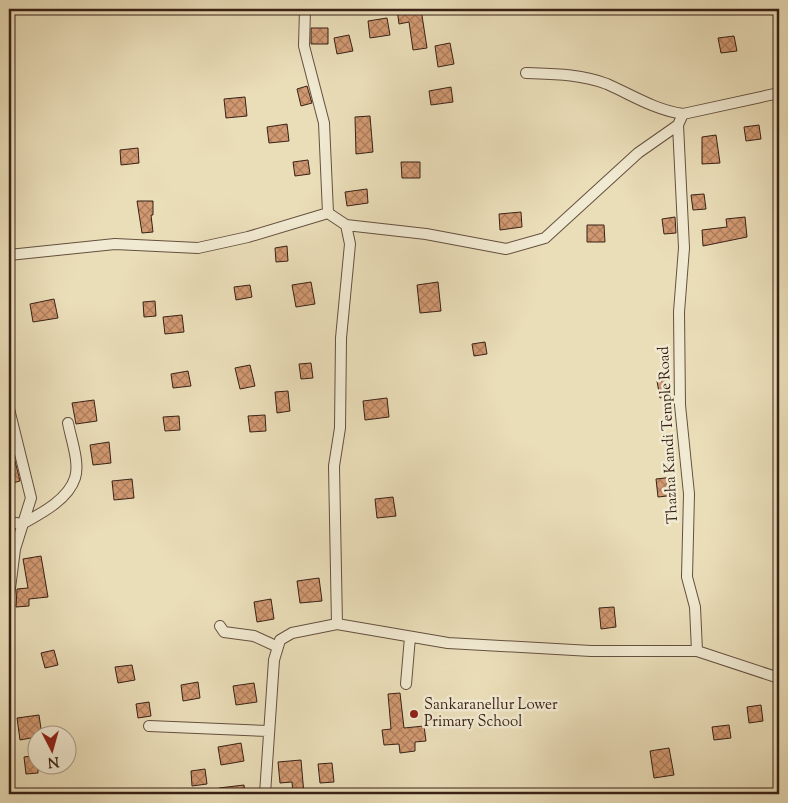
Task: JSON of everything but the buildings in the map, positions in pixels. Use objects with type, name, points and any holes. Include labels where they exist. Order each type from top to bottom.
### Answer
[{"type":"street","points":[[305,9],[304,46],[324,123],[328,213]]},
{"type":"street","points":[[526,73],[584,77],[605,84],[666,112],[682,114],[779,93]]},
{"type":"street","points":[[328,213],[346,225],[426,234],[506,249],[545,238],[638,153],[678,125],[682,114]]},
{"type":"street","name":"Thazha Kandi Temple Road","points":[[678,125],[684,248],[679,312],[680,405],[689,494],[687,577],[695,607],[697,651]]},
{"type":"street","points":[[9,255],[115,244],[198,248],[248,237],[328,213]]},
{"type":"street","points":[[337,624],[334,466],[340,428],[342,338],[350,244],[346,225]]},
{"type":"street","points":[[9,409],[30,498],[15,550],[9,596]]},
{"type":"street","points":[[9,522],[22,524],[54,504],[75,478],[76,465],[68,423]]},
{"type":"street","points":[[266,794],[268,731],[274,660],[280,640],[292,633],[337,624],[448,642],[590,651],[697,651],[779,678]]},
{"type":"street","points":[[220,626],[224,632],[254,636],[278,647]]},
{"type":"street","points":[[406,684],[410,637]]},
{"type":"street","points":[[149,726],[268,731]]},
{"type":"place","name":"Sankaranellur Lower Primary School","points":[[414,714]]}]
